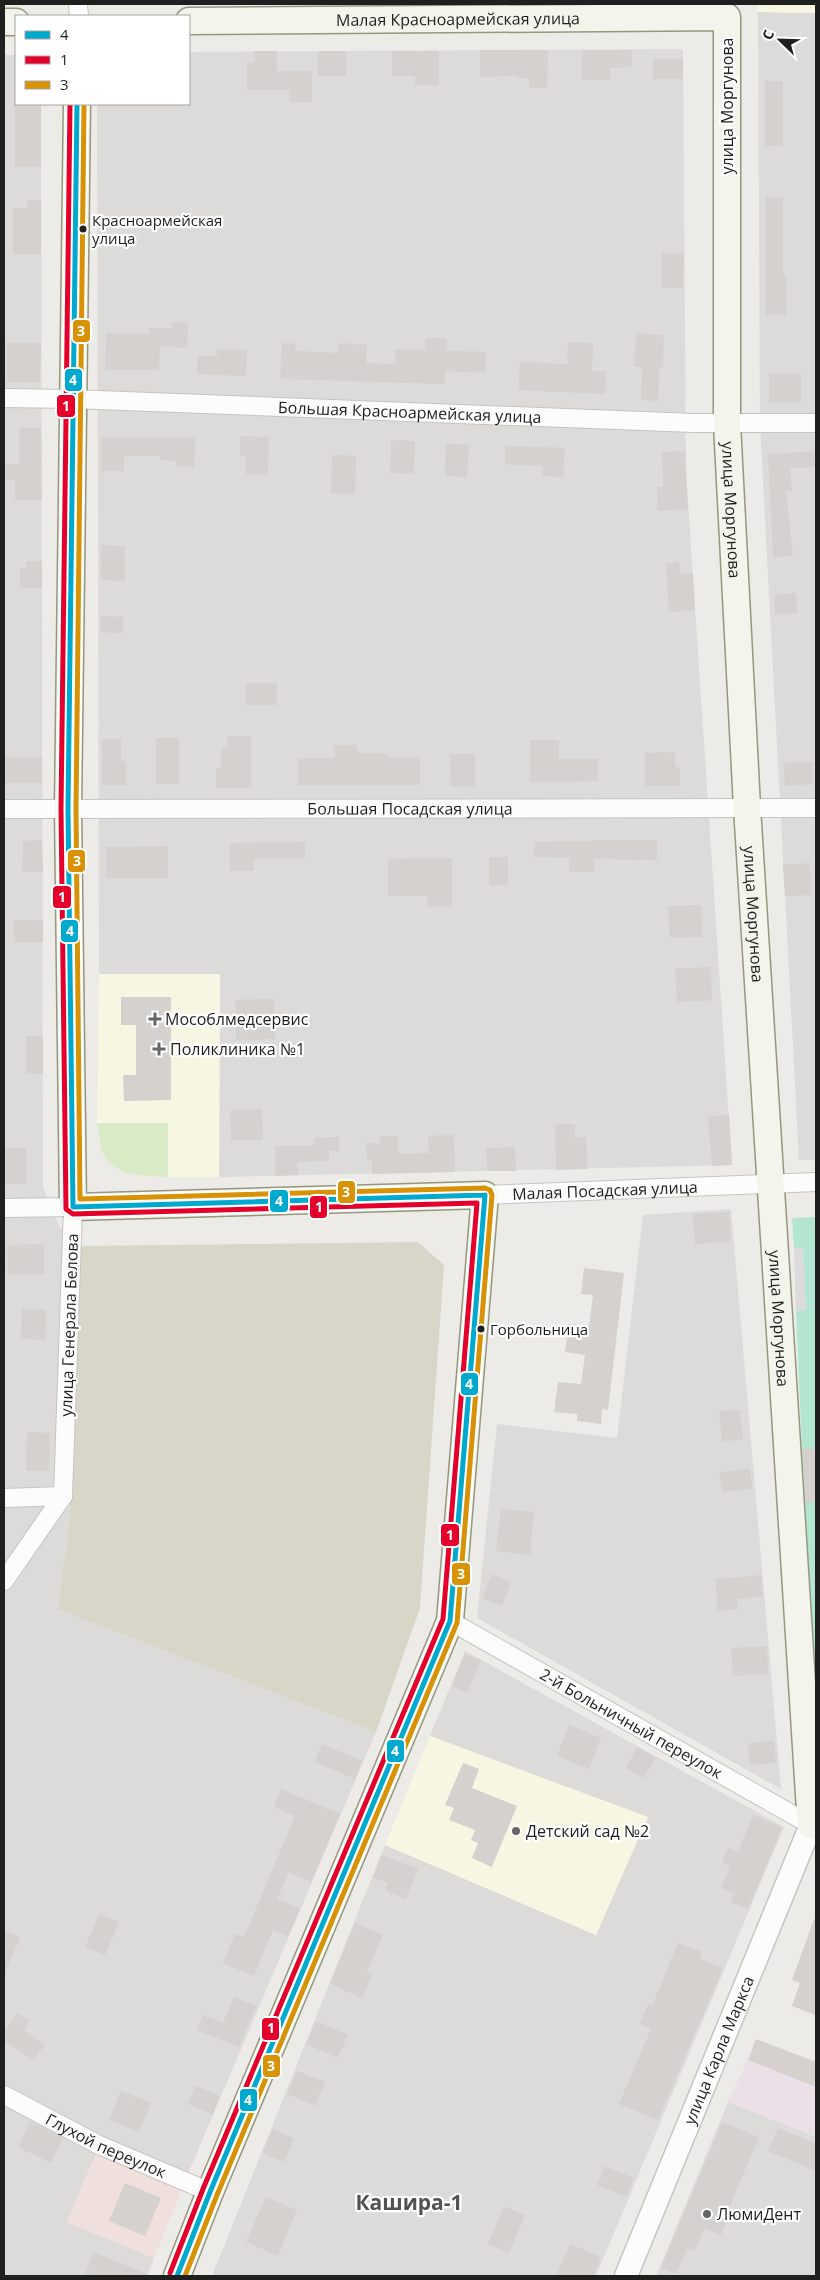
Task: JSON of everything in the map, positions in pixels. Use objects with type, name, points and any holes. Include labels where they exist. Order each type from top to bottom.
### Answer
[{"type":"main road","name":"Малая Красноармейская улица","points":[[190,21],[727,11]]},
{"type":"main road","name":"улица Моргунова","points":[[727,11],[726,424],[747,807],[814,1826]]},
{"type":"main road","name":"улица Генерала Белова","points":[[73,1207],[68,809],[77,105]]},
{"type":"main road","name":"Малая Посадская улица","points":[[73,1207],[485,1195]]},
{"type":"main road","points":[[177,2276],[210,2192],[450,1621],[485,1195]]},
{"type":"street","name":"Большая Красноармейская улица","points":[[4,398],[726,424],[816,423]]},
{"type":"street","name":"Большая Посадская улица","points":[[4,809],[816,808]]},
{"type":"street","name":"Малая Посадская улица","points":[[485,1195],[816,1182]]},
{"type":"street","name":"Малая Посадская улица","points":[[4,1208],[73,1207]]},
{"type":"street","name":"улица Генерала Белова","points":[[63,1496],[73,1207]]},
{"type":"street","points":[[4,1498],[63,1496]]},
{"type":"street","points":[[4,1581],[63,1496]]},
{"type":"street","name":"2-й Больничный переулок","points":[[450,1621],[814,1826]]},
{"type":"street","name":"улица Карла Маркса","points":[[626,2276],[814,1826]]},
{"type":"street","name":"Глухой переулок","points":[[4,2095],[99,2145],[210,2192]]},
{"type":"shaded area","points":[[758,4],[816,4],[816,13],[758,12]]},
{"type":"shaded area","points":[[758,12],[816,13],[816,1160],[799,1160],[760,425]]},
{"type":"shaded area","points":[[683,49],[686,472],[732,1165],[219,1177],[220,975],[99,974],[97,105],[190,105],[190,52]]},
{"type":"shaded area","points":[[4,55],[15,55],[15,105],[41,105],[43,1187],[59,1226],[78,1246],[69,1526],[57,1609],[376,1732],[185,2181],[67,2222],[154,2258],[147,2276],[4,2276]]},
{"type":"shaded area","name":"Поликлиника №1","points":[[99,974],[220,974],[219,1177],[168,1177],[168,1123],[97,1123]]},
{"type":"shaded area","points":[[731,1209],[781,1789],[477,1618],[497,1424],[617,1438],[643,1215]]},
{"type":"shaded area","points":[[418,1242],[444,1265],[420,1608],[376,1732],[57,1609],[69,1526],[78,1246]]},
{"type":"shaded area","points":[[794,1248],[803,1248],[806,1310],[796,1311]]},
{"type":"shaded area","points":[[465,1651],[784,1827],[596,2276],[212,2276],[385,1845],[596,1935],[647,1817],[430,1736]]},
{"type":"shaded area","name":"Детский сад №2","points":[[430,1736],[648,1817],[596,1935],[385,1845]]},
{"type":"shaded area","points":[[748,2060],[815,2086],[816,2084],[816,2137],[728,2102]]},
{"type":"shaded area","points":[[728,2102],[816,2137],[816,2276],[656,2276]]},
{"type":"shaded area","points":[[99,2145],[185,2181],[154,2258],[67,2222]]},
{"type":"green space","points":[[97,1123],[168,1123],[168,1177],[139,1175],[113,1166],[102,1150]]},
{"type":"green space","points":[[816,1217],[816,1698],[796,1311],[806,1310],[803,1248],[794,1248],[792,1218]]},
{"type":"building","points":[[480,50],[548,50],[547,88],[529,88],[529,78],[517,78],[517,76],[480,77]]},
{"type":"building","points":[[582,50],[632,50],[632,67],[610,68],[610,80],[582,80]]},
{"type":"building","points":[[254,51],[277,51],[277,71],[312,71],[312,102],[290,102],[290,90],[247,90],[247,62],[254,62]]},
{"type":"building","points":[[318,51],[346,51],[346,76],[318,76]]},
{"type":"building","points":[[392,51],[439,51],[439,85],[415,85],[415,76],[392,76]]},
{"type":"building","points":[[653,59],[683,59],[683,79],[653,79]]},
{"type":"building","points":[[765,81],[783,81],[783,146],[765,146]]},
{"type":"building","points":[[15,105],[41,105],[41,167],[15,167]]},
{"type":"building","points":[[766,197],[783,197],[783,275],[786,275],[786,315],[766,315]]},
{"type":"building","points":[[27,200],[41,200],[41,254],[13,254],[13,208],[27,208]]},
{"type":"building","points":[[662,253],[684,253],[683,288],[662,288]]},
{"type":"building","points":[[172,322],[188,323],[187,348],[160,346],[159,370],[105,370],[106,333],[149,334],[149,328],[172,329]]},
{"type":"building","points":[[636,333],[664,335],[663,367],[659,367],[658,401],[641,400],[642,367],[634,367]]},
{"type":"building","points":[[426,338],[447,338],[446,351],[486,352],[485,373],[445,371],[445,384],[280,379],[282,343],[296,344],[295,351],[338,353],[339,343],[367,345],[366,363],[395,364],[395,349],[425,350]]},
{"type":"building","points":[[568,342],[593,343],[592,371],[606,371],[605,394],[518,390],[520,362],[567,364]]},
{"type":"building","points":[[7,343],[41,343],[40,382],[7,382]]},
{"type":"building","points":[[217,349],[247,350],[246,376],[197,374],[198,356],[217,356]]},
{"type":"building","points":[[769,373],[801,373],[801,402],[769,403]]},
{"type":"building","points":[[19,428],[41,428],[42,500],[15,500],[15,480],[4,480],[4,464],[19,464]]},
{"type":"building","points":[[240,436],[269,437],[268,475],[246,474],[246,456],[240,455]]},
{"type":"building","points":[[101,437],[195,438],[194,467],[177,467],[177,461],[160,460],[160,456],[124,456],[124,471],[101,471]]},
{"type":"building","points":[[391,440],[415,441],[414,474],[390,473]]},
{"type":"building","points":[[446,444],[469,445],[467,477],[445,476]]},
{"type":"building","points":[[505,446],[565,448],[563,477],[542,476],[543,466],[505,464]]},
{"type":"building","points":[[685,451],[688,509],[658,511],[657,487],[663,487],[662,452]]},
{"type":"building","points":[[814,451],[815,467],[790,468],[792,491],[786,491],[793,556],[773,557],[768,454]]},
{"type":"building","points":[[332,455],[356,456],[355,494],[331,493]]},
{"type":"building","points":[[101,545],[125,546],[125,581],[101,580]]},
{"type":"building","points":[[26,561],[42,561],[42,588],[20,588],[20,568],[26,568]]},
{"type":"building","points":[[679,562],[680,574],[693,573],[695,610],[669,612],[666,563]]},
{"type":"building","points":[[796,593],[797,613],[775,614],[774,595]]},
{"type":"building","points":[[101,616],[123,617],[123,633],[101,632]]},
{"type":"building","points":[[246,683],[277,683],[277,705],[246,705]]},
{"type":"building","points":[[227,736],[251,736],[251,788],[216,788],[216,768],[221,768],[221,748],[227,747]]},
{"type":"building","points":[[156,738],[179,738],[179,784],[156,784]]},
{"type":"building","points":[[102,739],[121,739],[121,761],[126,761],[126,785],[102,785]]},
{"type":"building","points":[[530,740],[559,740],[559,759],[598,759],[598,781],[530,782]]},
{"type":"building","points":[[334,745],[357,745],[357,753],[387,753],[387,757],[420,757],[420,785],[298,785],[298,758],[335,758]]},
{"type":"building","points":[[675,752],[675,767],[680,767],[680,786],[645,786],[645,753]]},
{"type":"building","points":[[450,754],[475,754],[475,787],[451,787]]},
{"type":"building","points":[[4,757],[42,757],[42,783],[4,783]]},
{"type":"building","points":[[812,762],[813,784],[785,786],[783,763]]},
{"type":"building","points":[[42,840],[43,872],[22,872],[23,841]]},
{"type":"building","points":[[657,840],[657,860],[594,859],[594,872],[569,872],[569,858],[534,857],[534,842]]},
{"type":"building","points":[[305,842],[305,859],[254,859],[254,871],[230,871],[230,843]]},
{"type":"building","points":[[168,846],[168,878],[106,878],[106,847]]},
{"type":"building","points":[[489,857],[508,857],[508,885],[489,885]]},
{"type":"building","points":[[452,858],[452,907],[427,907],[427,896],[388,896],[388,859]]},
{"type":"building","points":[[810,863],[812,895],[785,896],[783,865]]},
{"type":"building","points":[[701,905],[702,937],[670,938],[668,906]]},
{"type":"building","points":[[14,920],[43,920],[43,942],[14,942]]},
{"type":"building","points":[[711,967],[712,1000],[677,1002],[675,969]]},
{"type":"building","points":[[121,997],[171,997],[171,1100],[124,1101],[123,1075],[136,1075],[136,1025],[121,1025]]},
{"type":"building","points":[[274,999],[275,1039],[236,1040],[235,1000]]},
{"type":"building","points":[[26,1036],[43,1036],[43,1074],[26,1074]]},
{"type":"building","points":[[262,1109],[263,1140],[231,1140],[230,1110]]},
{"type":"building","points":[[729,1115],[732,1165],[712,1166],[708,1116]]},
{"type":"building","points":[[555,1124],[575,1124],[575,1137],[586,1137],[587,1169],[556,1170]]},
{"type":"building","points":[[454,1135],[455,1172],[372,1174],[372,1160],[367,1160],[366,1143],[381,1143],[380,1136],[398,1136],[398,1154],[429,1153],[428,1136]]},
{"type":"building","points":[[339,1137],[339,1151],[329,1151],[329,1161],[297,1162],[298,1175],[275,1176],[275,1146],[314,1146],[314,1138]]},
{"type":"building","points":[[515,1147],[516,1171],[487,1171],[486,1148]]},
{"type":"building","points":[[4,1148],[26,1148],[26,1184],[4,1184]]},
{"type":"building","points":[[729,1212],[731,1242],[695,1244],[693,1214]]},
{"type":"building","points":[[44,1244],[44,1274],[8,1275],[7,1245]]},
{"type":"building","points":[[584,1268],[624,1273],[608,1410],[602,1409],[601,1424],[577,1421],[577,1414],[554,1412],[558,1382],[581,1384],[585,1355],[565,1352],[569,1324],[589,1326],[593,1295],[581,1294]]},
{"type":"building","points":[[22,1309],[46,1310],[45,1340],[21,1339]]},
{"type":"building","points":[[740,1410],[743,1440],[722,1441],[719,1411]]},
{"type":"building","points":[[27,1432],[50,1433],[49,1471],[26,1471]]},
{"type":"building","points":[[815,1448],[816,1502],[806,1503],[802,1449]]},
{"type":"building","points":[[750,1469],[752,1489],[722,1492],[719,1472]]},
{"type":"building","points":[[501,1509],[534,1512],[530,1555],[496,1551]]},
{"type":"building","points":[[492,1574],[511,1582],[502,1606],[482,1598]]},
{"type":"building","points":[[761,1575],[763,1596],[737,1599],[738,1609],[718,1611],[715,1579]]},
{"type":"building","points":[[767,1646],[768,1674],[733,1676],[731,1648]]},
{"type":"building","points":[[465,1654],[481,1660],[467,1693],[452,1686]]},
{"type":"building","points":[[569,1725],[601,1738],[589,1769],[557,1756]]},
{"type":"building","points":[[774,1741],[776,1763],[750,1765],[748,1743]]},
{"type":"building","points":[[322,1744],[362,1761],[355,1779],[315,1762]]},
{"type":"building","points":[[637,1747],[656,1758],[644,1778],[626,1768]]},
{"type":"building","points":[[463,1763],[479,1769],[472,1788],[517,1806],[492,1867],[472,1858],[478,1843],[471,1840],[475,1830],[449,1820],[454,1808],[445,1805]]},
{"type":"building","points":[[281,1789],[340,1814],[311,1882],[289,1872],[277,1899],[300,1908],[288,1936],[273,1930],[254,1976],[223,1963],[235,1934],[244,1937],[295,1816],[274,1807]]},
{"type":"building","points":[[753,1815],[782,1828],[748,1909],[731,1902],[735,1894],[721,1888],[730,1867],[722,1863],[728,1848],[738,1852]]},
{"type":"building","points":[[382,1855],[418,1869],[406,1899],[385,1891],[388,1883],[373,1877]]},
{"type":"building","points":[[99,1914],[119,1922],[105,1955],[85,1947]]},
{"type":"building","points":[[814,1919],[816,1920],[816,2015],[792,2006],[800,1983],[792,1980]]},
{"type":"building","points":[[355,1923],[383,1935],[367,1972],[372,1975],[362,1998],[330,1984]]},
{"type":"building","points":[[4,1930],[20,1937],[4,1975]]},
{"type":"building","points":[[678,1943],[702,1952],[700,1959],[723,1968],[658,2120],[619,2104],[651,2029],[640,2024],[648,2004],[652,2006]]},
{"type":"building","points":[[234,1997],[256,2006],[239,2047],[197,2030],[203,2015],[223,2023]]},
{"type":"building","points":[[18,2013],[30,2021],[24,2030],[45,2045],[33,2061],[4,2040],[4,2033]]},
{"type":"building","points":[[316,2021],[348,2035],[338,2058],[306,2044]]},
{"type":"building","points":[[756,2039],[816,2062],[816,2087],[748,2060]]},
{"type":"building","points":[[297,2071],[325,2082],[315,2106],[287,2094]]},
{"type":"building","points":[[195,2086],[220,2096],[213,2114],[188,2104]]},
{"type":"building","points":[[121,2091],[151,2103],[139,2132],[109,2120]]},
{"type":"building","points":[[30,2122],[63,2138],[51,2163],[18,2147]]},
{"type":"building","points":[[722,2122],[759,2137],[729,2208],[731,2208],[721,2235],[704,2228],[695,2251],[687,2248],[676,2274],[661,2268]]},
{"type":"building","points":[[778,2128],[816,2144],[816,2171],[768,2151]]},
{"type":"building","points":[[273,2129],[294,2139],[284,2162],[262,2153]]},
{"type":"building","points":[[605,2166],[634,2178],[626,2197],[597,2185]]},
{"type":"building","points":[[125,2183],[161,2198],[145,2236],[109,2221]]},
{"type":"building","points":[[266,2197],[297,2210],[278,2256],[246,2242]]},
{"type":"building","points":[[504,2206],[525,2215],[509,2253],[488,2244]]},
{"type":"building","points":[[570,2244],[601,2257],[593,2276],[556,2276]]},
{"type":"building","points":[[94,2252],[152,2276],[84,2276]]},
{"type":"transit line","name":"1","points":[[70,105],[61,809],[66,1209],[73,1214],[477,1203],[443,1619],[203,2189],[170,2273]]},
{"type":"transit line","name":"4","points":[[73,1207],[68,809],[77,105]]},
{"type":"transit line","name":"3","points":[[84,105],[76,809],[80,1199],[485,1188],[490,1190],[492,1195],[457,1623],[217,2195],[185,2276]]},
{"type":"transit line","name":"4","points":[[73,1207],[485,1195]]},
{"type":"transit line","name":"4","points":[[177,2276],[210,2192],[450,1621],[485,1195]]},
{"type":"place","name":"Красноармейская улица","points":[[83,229]]},
{"type":"place","name":"Мособлмедсервис","points":[[155,1019]]},
{"type":"place","name":"Поликлиника №1","points":[[159,1049]]},
{"type":"place","name":"Горбольница","points":[[481,1329]]},
{"type":"place","name":"Детский сад №2","points":[[516,1831]]},
{"type":"place","name":"ЛюмиДент","points":[[707,2214]]},
{"type":"district","name":"Кашира-1","points":[[409,2203]]}]
